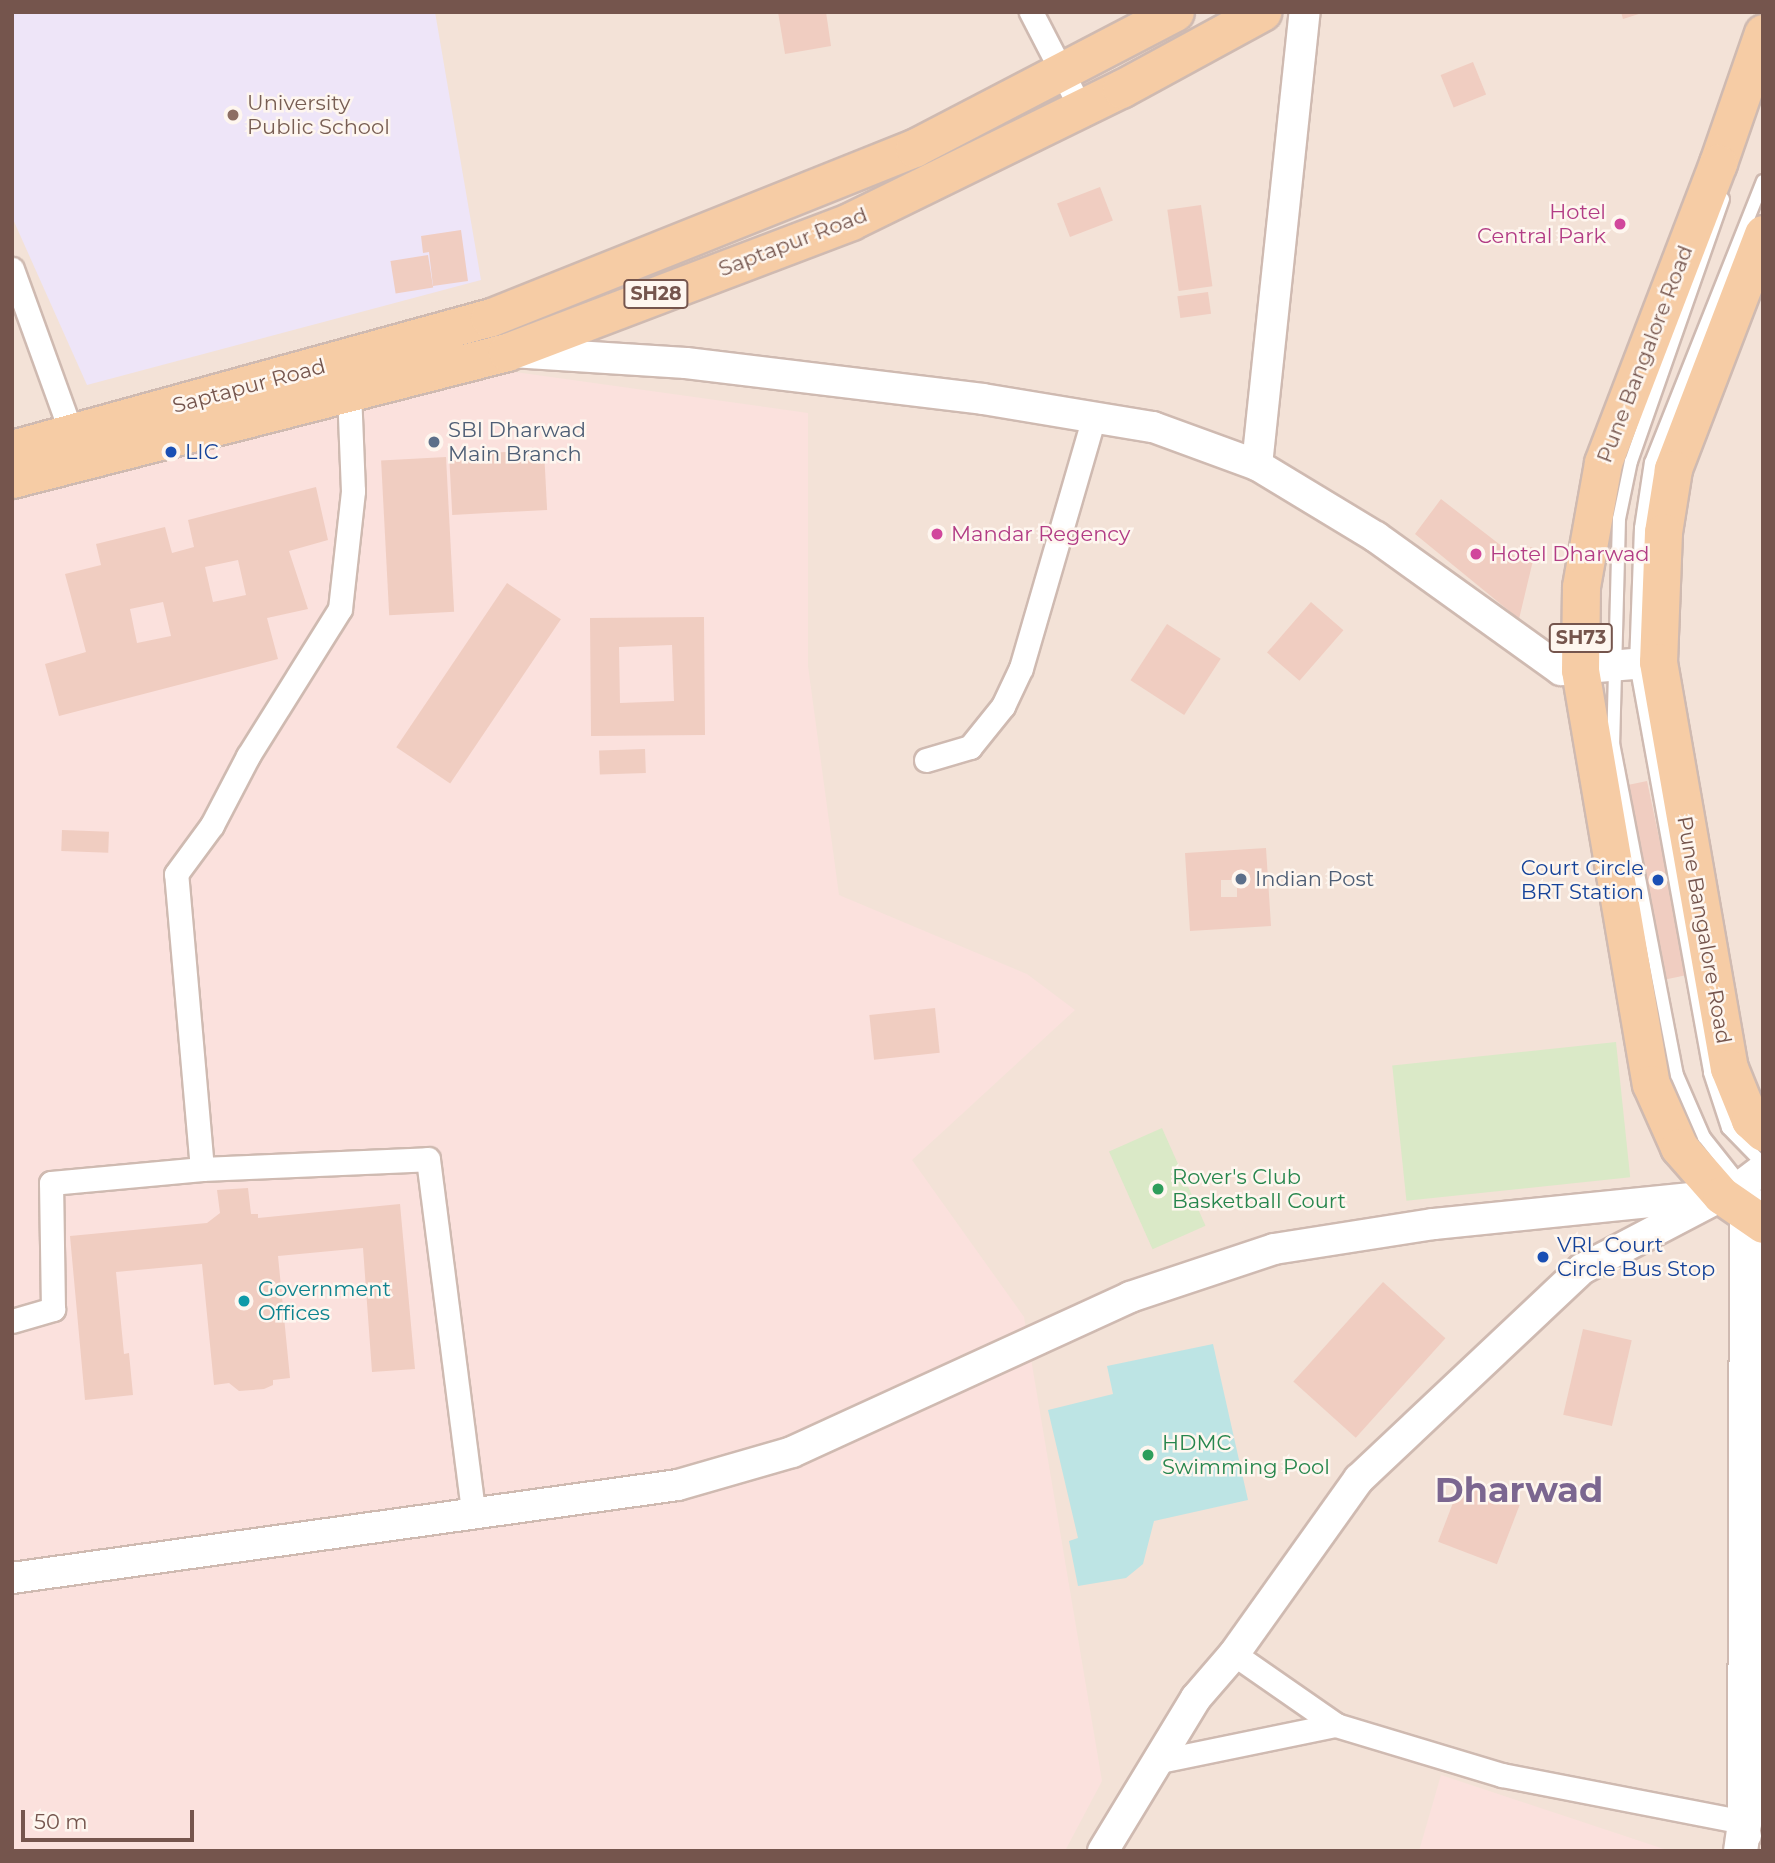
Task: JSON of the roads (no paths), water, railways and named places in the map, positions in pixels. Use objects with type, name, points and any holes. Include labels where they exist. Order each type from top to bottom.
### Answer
[{"type":"main road","name":"Saptapur Road","points":[[12,479],[76,446],[283,378],[489,318],[914,148],[1175,12]]},
{"type":"main road","name":"Saptapur Road","points":[[12,449],[76,446],[349,393],[507,352],[851,221],[1081,109],[1262,12]]},
{"type":"main road","name":"Pune Bangalore Road","points":[[1763,33],[1718,163],[1603,463],[1581,587],[1622,665],[1728,1068],[1750,1120],[1763,1132]]},
{"type":"main road","name":"Pune Bangalore Road","points":[[1751,1193],[1679,1147],[1651,1084],[1622,665],[1663,531],[1673,469],[1763,234]]},
{"type":"main road","points":[[1751,1193],[1751,1835]]},
{"type":"street","points":[[1031,12],[1081,109]]},
{"type":"street","points":[[1257,465],[1306,12]]},
{"type":"street","points":[[12,268],[76,446]]},
{"type":"street","points":[[489,318],[507,352],[686,363],[983,399],[1093,420],[1153,427],[1257,465],[1376,537],[1561,670],[1622,665]]},
{"type":"street","points":[[202,1169],[176,874],[212,825],[248,756],[340,609],[353,491],[349,393]]},
{"type":"street","points":[[926,760],[970,747],[1003,706],[1021,668],[1093,420]]},
{"type":"street","points":[[12,1321],[54,1309],[51,1183],[202,1169],[428,1159],[474,1516]]},
{"type":"street","points":[[12,1578],[474,1516],[678,1485],[792,1452],[1130,1297],[1274,1249],[1434,1224],[1751,1193]]},
{"type":"street","points":[[1103,1851],[1196,1698],[1234,1654],[1359,1479],[1582,1269],[1751,1193]]},
{"type":"street","points":[[1234,1654],[1336,1725],[1502,1775],[1751,1835]]},
{"type":"street","points":[[1155,1762],[1336,1725]]},
{"type":"lane","points":[[1738,151],[1763,71]]},
{"type":"lane","points":[[1622,665],[1651,462],[1763,181]]},
{"type":"lane","points":[[1727,188],[1630,461],[1619,519],[1622,665],[1710,1073],[1751,1193]]},
{"type":"water","name":"HDMC Swimming Pool","points":[[1213,1344],[1248,1500],[1154,1521],[1143,1564],[1126,1578],[1078,1586],[1069,1541],[1078,1538],[1048,1410],[1113,1394],[1107,1366]]},
{"type":"place","name":"University Public School","points":[[233,115]]},
{"type":"place","name":"Hotel Central Park","points":[[1620,224]]},
{"type":"place","name":"SBI Dharwad Main Branch","points":[[434,442]]},
{"type":"place","name":"LIC","points":[[171,452]]},
{"type":"place","name":"Mandar Regency","points":[[937,534]]},
{"type":"place","name":"Hotel Dharwad","points":[[1476,554]]},
{"type":"place","name":"Indian Post","points":[[1241,879]]},
{"type":"place","name":"Court Circle BRT Station","points":[[1658,880]]},
{"type":"place","name":"Rover's Club Basketball Court","points":[[1158,1189]]},
{"type":"place","name":"VRL Court Circle Bus Stop","points":[[1543,1257]]},
{"type":"place","name":"Government Offices","points":[[244,1301]]},
{"type":"place","name":"HDMC Swimming Pool","points":[[1148,1455]]},
{"type":"district","name":"Dharwad","points":[[1519,1490]]}]
